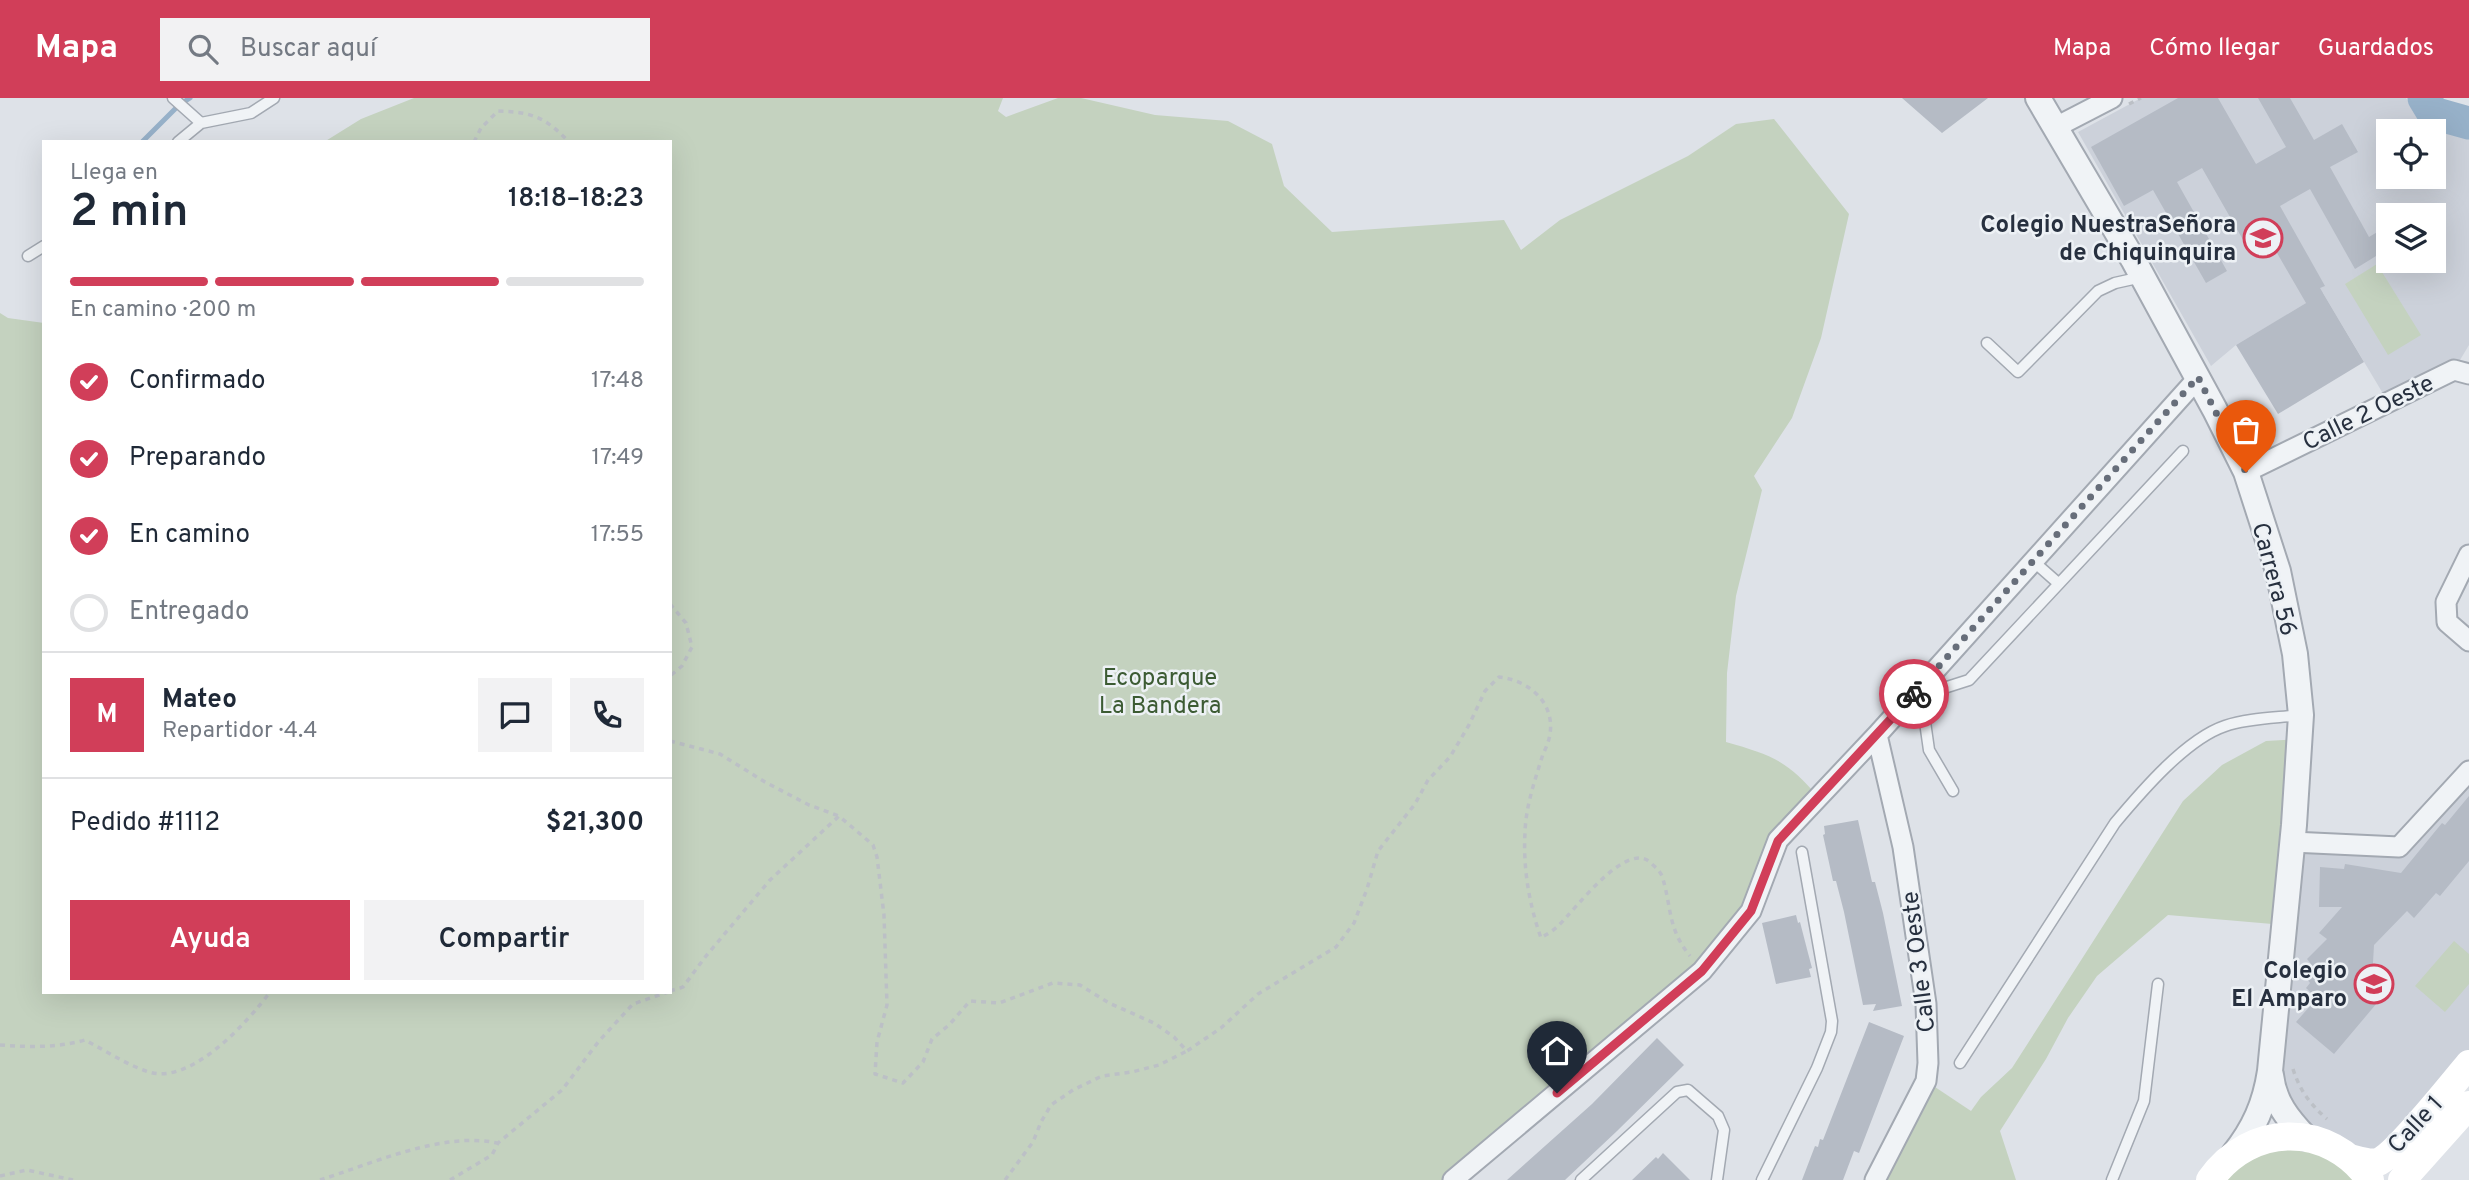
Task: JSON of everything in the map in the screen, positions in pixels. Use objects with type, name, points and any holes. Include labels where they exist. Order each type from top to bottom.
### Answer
[{"type":"main road","name":"Calle 1","points":[[2350,1158],[2378,1162],[2396,1148],[2469,1064]]},
{"type":"main road","name":"Calle 1","points":[[2402,1180],[2469,1105]]},
{"type":"main road","points":[[2210,1180],[2233,1155],[2250,1145],[2287,1136],[2325,1143],[2350,1158],[2370,1180]]},
{"type":"street","name":"Carrera 56","points":[[2038,98],[2198,377],[2246,472],[2278,571],[2295,654],[2301,715],[2270,1071],[2263,1107],[2255,1125],[2233,1155]]},
{"type":"street","points":[[2056,127],[2112,98]]},
{"type":"street","name":"Calle 2 Oeste","points":[[2246,472],[2461,372]]},
{"type":"street","points":[[1452,1180],[1702,971],[1751,911],[1778,841],[1877,735],[2198,377]]},
{"type":"street","points":[[2469,555],[2446,602],[2448,622],[2469,641]]},
{"type":"street","name":"Calle 3 Oeste","points":[[1875,1180],[1926,1081],[1928,1063],[1926,1004],[1905,860],[1877,735]]},
{"type":"street","points":[[2292,842],[2399,847],[2469,771]]},
{"type":"street","name":"Carrera 56","points":[[2270,1071],[2277,1101],[2284,1114],[2306,1138]]},
{"type":"lane","points":[[173,98],[201,124]]},
{"type":"lane","points":[[181,140],[201,124],[251,113],[274,98]]},
{"type":"lane","points":[[28,256],[42,247]]},
{"type":"lane","points":[[1987,343],[2018,372],[2098,291],[2115,283],[2142,277]]},
{"type":"lane","points":[[1954,791],[1929,750],[1924,715],[1944,688],[1969,680],[2183,451]]},
{"type":"lane","points":[[2033,561],[2057,583]]},
{"type":"lane","points":[[1960,1063],[2115,823],[2144,789],[2203,736],[2226,725],[2301,715]]},
{"type":"lane","points":[[1762,1180],[1832,1032],[1802,852]]},
{"type":"lane","points":[[2112,1180],[2144,1101],[2158,984]]},
{"type":"lane","points":[[1581,1180],[1677,1092],[1688,1090],[1718,1116],[1724,1130],[1717,1180]]},
{"type":"path","points":[[475,140],[481,128],[498,111],[519,111],[540,117],[567,140]]},
{"type":"path","points":[[672,606],[686,623],[692,647],[682,666],[672,674]]},
{"type":"path","points":[[1005,1180],[1033,1142],[1051,1105],[1073,1090],[1102,1076],[1158,1065],[1186,1051],[1221,1028],[1258,994],[1336,947],[1354,923],[1378,851],[1415,804],[1428,780],[1450,757],[1485,691],[1499,677],[1512,678],[1530,687],[1542,700],[1549,716],[1550,733],[1530,795],[1525,833],[1527,890],[1541,938],[1557,928],[1626,860],[1639,856],[1647,858],[1661,873],[1668,910],[1678,941],[1702,971]]},
{"type":"path","points":[[672,742],[720,754],[787,793],[839,816],[873,845],[884,915],[887,1005],[877,1042],[875,1074],[904,1083],[923,1062],[932,1039],[949,1025],[970,1001],[999,1003],[1053,983],[1080,985],[1109,1003],[1154,1023],[1174,1037],[1186,1051]]},
{"type":"path","points":[[672,991],[683,987],[770,880],[839,816]]},
{"type":"path","points":[[0,1045],[37,1047],[85,1040],[150,1072],[172,1074],[210,1054],[268,994]]},
{"type":"path","points":[[450,1180],[492,1155],[498,1143],[562,1090],[599,1041],[633,1004],[663,994]]},
{"type":"path","points":[[2272,1042],[2292,1043],[2293,1070],[2300,1088],[2310,1105],[2332,1124]]},
{"type":"path","points":[[320,1180],[401,1153],[479,1139],[498,1143]]},
{"type":"path","points":[[0,1176],[27,1170],[73,1180]]},
{"type":"shaded area","name":"Colegio NuestraSeñora de Chiquinquira","points":[[2141,98],[2406,98],[2429,119],[2376,119],[2376,189],[2446,189],[2446,129],[2469,138],[2469,345],[2454,370],[2388,402],[2323,293],[2236,345],[2211,366],[2078,132]]},
{"type":"shaded area","name":"Colegio El Amparo","points":[[2469,771],[2469,1064],[2397,1148],[2350,1158],[2277,1101],[2292,842],[2399,847]]},
{"type":"green space","name":"Ecoparque La Bandera","points":[[414,98],[1003,98],[998,111],[1006,117],[1058,98],[1081,98],[1155,115],[1228,121],[1272,144],[1284,186],[1332,232],[1504,220],[1521,250],[1560,220],[1688,156],[1736,124],[1774,119],[1849,214],[1821,338],[1792,418],[1754,476],[1762,490],[1736,596],[1727,673],[1726,742],[1777,760],[1797,775],[1818,797],[1778,840],[1751,911],[1702,971],[1453,1180],[0,1180],[0,313],[8,318],[42,323],[42,994],[672,994],[672,140],[327,140],[361,119]]},
{"type":"green space","points":[[2376,265],[2376,273],[2383,273],[2421,335],[2388,355],[2345,284]]},
{"type":"green space","points":[[2300,739],[2284,925],[2168,915],[2097,976],[2068,1018],[2046,1059],[2000,1131],[2016,1180],[1875,1180],[1926,1081],[1971,1111],[1981,1097],[2012,1068],[2183,801],[2222,765],[2266,741]]},
{"type":"green space","points":[[2454,941],[2469,954],[2469,984],[2445,1012],[2415,986]]},
{"type":"green space","points":[[2287,1136],[2370,1180],[2210,1180]]},
{"type":"building","points":[[1902,98],[1988,98],[1942,133]]},
{"type":"building","points":[[2178,98],[2218,98],[2256,164],[2286,147],[2258,98],[2290,98],[2314,140],[2342,124],[2358,152],[2330,167],[2369,237],[2376,233],[2376,256],[2355,269],[2310,189],[2280,206],[2325,286],[2320,288],[2364,362],[2278,414],[2236,345],[2306,303],[2266,234],[2246,245],[2202,168],[2177,182],[2227,271],[2206,283],[2153,190],[2124,206],[2091,147]]},
{"type":"building","points":[[2469,796],[2469,861],[2440,896],[2436,893],[2414,918],[2407,911],[2374,945],[2371,998],[2377,1003],[2334,1054],[2296,1022],[2317,998],[2306,988],[2311,974],[2307,970],[2311,964],[2307,959],[2327,939],[2319,933],[2342,907],[2319,907],[2320,867],[2344,869],[2345,864],[2401,873],[2442,823],[2445,825]]},
{"type":"building","points":[[1858,820],[1872,882],[1875,882],[1883,913],[1902,1006],[1873,1011],[1876,1004],[1863,1005],[1844,912],[1836,881],[1833,881],[1823,835],[1824,826]]},
{"type":"building","points":[[1796,915],[1812,968],[1809,969],[1811,977],[1776,984],[1762,923]]},
{"type":"building","points":[[1869,1022],[1904,1036],[1859,1153],[1854,1151],[1843,1180],[1802,1180],[1815,1146],[1818,1147],[1820,1139],[1823,1140]]},
{"type":"building","points":[[1657,1038],[1684,1065],[1617,1131],[1565,1180],[1507,1180],[1592,1104]]},
{"type":"building","points":[[1663,1153],[1690,1180],[1632,1180],[1656,1157],[1658,1159]]},
{"type":"waterway","points":[[144,140],[179,105],[190,98]]},
{"type":"waterway","points":[[2424,98],[2433,113],[2469,123]]},
{"type":"way so far","points":[[1914,694],[2198,377],[2246,472]]},
{"type":"place","name":"Colegio NuestraSeñora de Chiquinquira","points":[[2263,238]]},
{"type":"place","name":"Colegio El Amparo","points":[[2374,984]]},
{"type":"route","points":[[1557,1093],[1702,971],[1751,911],[1778,841],[1914,694]]}]
